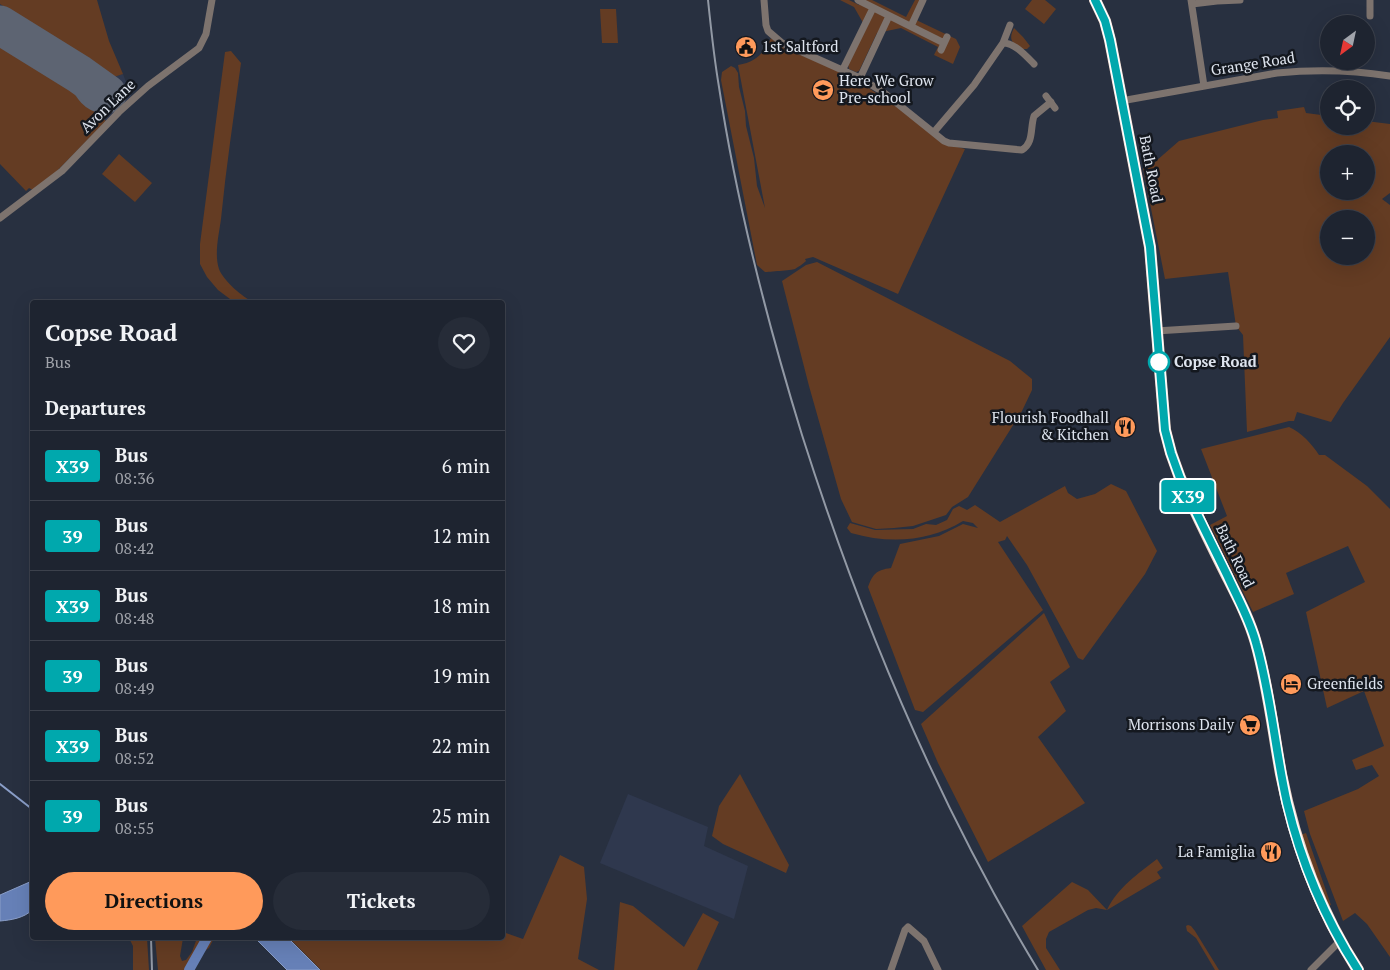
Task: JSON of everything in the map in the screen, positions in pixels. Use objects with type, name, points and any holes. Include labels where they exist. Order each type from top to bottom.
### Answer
[{"type":"highway","name":"Bath Road","points":[[1095,0],[1105,21],[1110,40],[1150,247],[1165,430],[1171,453],[1180,478],[1250,626],[1263,671],[1281,772],[1295,835],[1306,866],[1340,941],[1358,970]]},
{"type":"street","name":"Avon Lane","points":[[0,218],[62,171],[119,112],[148,86],[199,48],[206,34],[212,0]]},
{"type":"street","points":[[764,0],[768,31],[786,46],[843,69],[860,78],[883,92],[949,143],[1022,150],[1030,142],[1034,116],[1051,102]]},
{"type":"street","points":[[858,0],[944,43]]},
{"type":"street","points":[[911,26],[923,0]]},
{"type":"street","points":[[1204,86],[1192,2],[1240,0]]},
{"type":"street","points":[[1368,12],[1370,0]]},
{"type":"street","points":[[843,69],[873,8]]},
{"type":"street","points":[[860,78],[889,16]]},
{"type":"street","points":[[934,132],[974,85],[1003,43],[1010,26]]},
{"type":"street","points":[[1003,43],[1008,43],[1016,48],[1034,64]]},
{"type":"street","name":"Grange Road","points":[[1121,101],[1302,70],[1334,70],[1390,76]]},
{"type":"street","points":[[1156,331],[1236,326]]},
{"type":"street","points":[[891,970],[905,930],[908,927],[924,941],[938,970]]},
{"type":"street","points":[[1311,970],[1340,941]]},
{"type":"shaded area","points":[[0,0],[97,0],[109,41],[123,74],[114,77],[0,4]]},
{"type":"shaded area","points":[[840,0],[849,0],[859,5],[860,0],[872,0],[906,17],[915,0],[921,0],[912,18],[956,39],[960,47],[953,64],[934,55],[938,47],[901,28],[877,33],[859,71],[856,72],[849,69],[848,65],[866,28],[854,7]]},
{"type":"shaded area","points":[[1032,0],[1045,0],[1056,9],[1044,24],[1025,9]]},
{"type":"shaded area","points":[[0,4],[114,77],[123,74],[132,98],[106,121],[77,97],[69,81],[0,37]]},
{"type":"shaded area","points":[[600,9],[616,9],[618,43],[602,43]]},
{"type":"shaded area","points":[[1014,28],[1030,46],[1027,49],[1022,49],[1012,41],[1011,36]]},
{"type":"shaded area","points":[[0,37],[69,81],[77,97],[106,121],[55,173],[33,190],[29,188],[26,191],[0,164]]},
{"type":"shaded area","points":[[771,38],[785,49],[844,72],[887,100],[947,144],[965,149],[898,294],[813,257],[805,259],[805,262],[795,269],[765,272],[757,265],[721,80],[722,72],[731,66],[735,68],[738,73],[746,126],[754,158],[757,186],[765,208],[738,65],[750,62],[758,56],[765,49]]},
{"type":"shaded area","points":[[231,51],[241,63],[217,244],[217,257],[221,273],[239,293],[250,300],[231,300],[218,290],[207,277],[200,264],[200,244],[225,52]]},
{"type":"shaded area","points":[[1304,107],[1306,113],[1320,115],[1320,135],[1375,135],[1375,122],[1390,124],[1390,193],[1382,199],[1390,205],[1390,337],[1331,422],[1297,412],[1294,421],[1247,432],[1243,335],[1236,326],[1228,272],[1165,279],[1143,168],[1148,168],[1179,141],[1278,118],[1277,111]]},
{"type":"shaded area","points":[[119,154],[152,183],[135,202],[102,174]]},
{"type":"shaded area","points":[[817,262],[1010,361],[1032,379],[1032,390],[1022,411],[968,497],[952,507],[946,515],[913,526],[894,528],[876,529],[852,522],[841,499],[782,281],[806,265]]},
{"type":"shaded area","points":[[1289,427],[1306,439],[1319,455],[1325,455],[1367,486],[1390,509],[1390,957],[1367,924],[1355,913],[1343,921],[1310,834],[1304,811],[1358,789],[1379,776],[1372,765],[1356,770],[1352,760],[1384,746],[1364,691],[1327,708],[1306,612],[1365,582],[1348,546],[1286,573],[1294,594],[1253,612],[1210,525],[1227,516],[1201,449]]},
{"type":"shaded area","points":[[1111,484],[1126,491],[1157,551],[1145,574],[1083,660],[1078,658],[1027,565],[1007,536],[1005,540],[998,542],[1043,610],[923,712],[915,710],[868,587],[876,573],[891,568],[900,544],[939,536],[963,524],[978,528],[973,523],[963,521],[950,528],[923,537],[894,540],[865,537],[851,533],[847,528],[850,523],[875,530],[913,529],[926,524],[936,525],[947,520],[953,509],[959,506],[967,510],[975,505],[1000,522],[1065,486],[1068,493],[1077,499],[1095,494]]},
{"type":"shaded area","points":[[1044,613],[1070,667],[1050,682],[1066,711],[1038,737],[1085,803],[988,862],[938,763],[921,724]]},
{"type":"shaded area","points":[[740,774],[789,865],[786,873],[723,844],[712,836],[719,806]]},
{"type":"shaded area","points":[[628,794],[708,827],[704,846],[748,866],[734,919],[600,863]]},
{"type":"shaded area","points":[[1306,833],[1331,905],[1327,906],[1300,835]]},
{"type":"shaded area","points":[[560,855],[584,867],[587,899],[578,959],[599,970],[321,970],[291,940],[505,940],[505,933],[523,939]]},
{"type":"shaded area","points":[[1157,859],[1163,868],[1157,872],[1161,878],[1107,910],[1117,894]]},
{"type":"shaded area","points":[[1072,882],[1088,890],[1107,910],[1096,908],[1088,910],[1049,932],[1046,939],[1046,948],[1060,970],[1046,970],[1022,926]]},
{"type":"shaded area","points":[[620,902],[633,906],[684,947],[703,913],[719,922],[697,970],[614,970]]},
{"type":"shaded area","points":[[1188,925],[1195,931],[1219,970],[1215,970],[1196,938],[1187,931],[1186,926]]},
{"type":"shaded area","points":[[130,940],[147,940],[149,970],[133,970],[133,946]]},
{"type":"shaded area","points":[[155,940],[183,940],[180,956],[182,961],[186,960],[192,952],[196,940],[213,940],[209,948],[203,952],[193,970],[158,970]]},
{"type":"water","points":[[30,882],[30,912],[21,917],[0,921],[0,895]]},
{"type":"water","points":[[257,940],[290,940],[320,970],[287,970]]},
{"type":"waterway","points":[[0,784],[30,807]]},
{"type":"waterway","points":[[189,970],[206,940]]},
{"type":"taxiway","points":[[57,61],[65,67],[91,101],[102,106],[106,104],[109,98],[107,94]]},
{"type":"runway","points":[[0,25],[79,74],[107,94]]},
{"type":"railway","points":[[708,0],[726,131],[754,263],[802,435],[825,505],[876,642],[934,776],[1001,907],[1038,970]]},
{"type":"railway","points":[[151,940],[152,970]]},
{"type":"bus line","name":"X39","points":[[1095,0],[1105,21],[1110,40],[1150,247],[1165,430],[1171,453],[1194,509],[1250,626],[1263,671],[1287,804],[1295,835],[1327,915],[1358,970]]},
{"type":"place","name":"1st Saltford","points":[[746,47]]},
{"type":"place","name":"Here We Grow Pre-school","points":[[823,90]]},
{"type":"place","name":"Copse Road","points":[[1159,362]]},
{"type":"place","name":"Flourish Foodhall & Kitchen","points":[[1125,427]]},
{"type":"place","name":"Greenfields","points":[[1291,684]]},
{"type":"place","name":"Morrisons Daily","points":[[1250,725]]},
{"type":"place","name":"La Famiglia","points":[[1271,852]]}]
